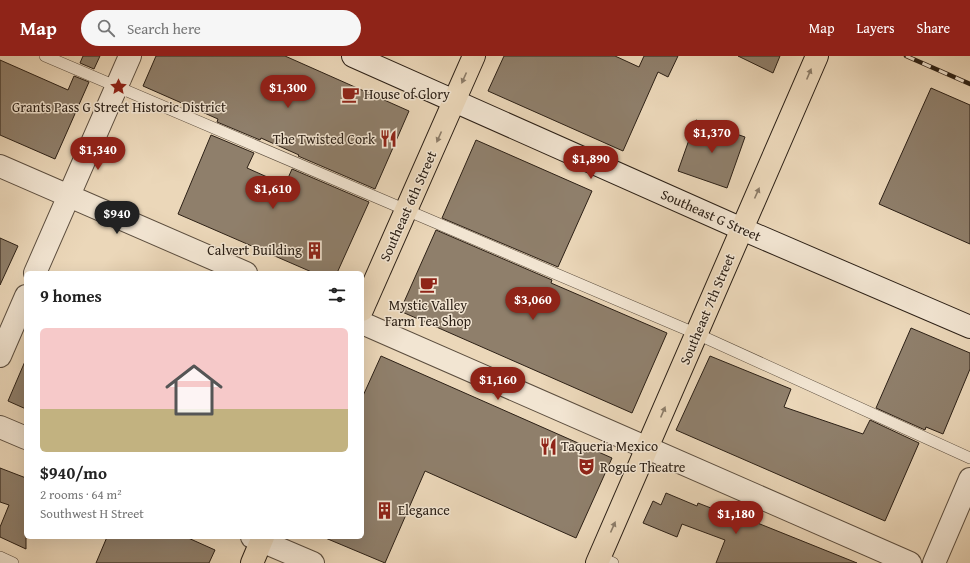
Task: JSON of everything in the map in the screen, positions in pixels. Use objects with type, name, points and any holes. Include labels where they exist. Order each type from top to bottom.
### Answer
[{"type":"highway","name":"Southeast 6th Street","points":[[364,305],[474,56]]},
{"type":"highway","name":"Southeast 7th Street","points":[[604,561],[648,448],[696,334],[817,56]]},
{"type":"highway","points":[[252,563],[259,539]]},
{"type":"street","points":[[37,271],[130,56]]},
{"type":"street","name":"Southeast G Street","points":[[353,56],[742,229],[970,327]]},
{"type":"street","points":[[0,166],[241,271]]},
{"type":"street","points":[[0,356],[24,304]]},
{"type":"street","points":[[364,324],[910,563]]},
{"type":"street","points":[[0,427],[24,437]]},
{"type":"street","points":[[934,563],[970,479]]},
{"type":"street","points":[[261,539],[313,563]]},
{"type":"lane","points":[[45,56],[696,334],[970,458]]},
{"type":"lane","points":[[0,557],[13,563]]},
{"type":"building","points":[[83,56],[100,56],[94,69],[80,63]]},
{"type":"building","points":[[156,56],[285,56],[409,111],[375,189],[298,156],[299,155],[261,138],[260,140],[217,122],[218,119],[143,86]]},
{"type":"building","points":[[504,56],[615,56],[639,67],[644,56],[678,56],[668,77],[658,72],[623,151],[488,91]]},
{"type":"building","points":[[738,56],[780,56],[773,73]]},
{"type":"building","points":[[0,60],[68,90],[74,76],[89,82],[55,159],[0,135]]},
{"type":"building","points":[[931,88],[970,105],[970,244],[879,204]]},
{"type":"building","points":[[696,120],[745,137],[727,188],[678,171]]},
{"type":"building","points":[[211,135],[254,153],[247,168],[285,185],[292,169],[369,202],[338,271],[309,271],[178,214]]},
{"type":"building","points":[[476,140],[592,191],[558,267],[442,218]]},
{"type":"building","points":[[436,230],[552,280],[551,283],[667,333],[632,413],[400,311]]},
{"type":"building","points":[[0,238],[18,246],[0,285]]},
{"type":"building","points":[[911,328],[970,353],[970,369],[943,434],[926,427],[925,430],[876,408]]},
{"type":"building","points":[[381,356],[612,458],[576,538],[425,471],[385,563],[328,539],[364,539],[364,394]]},
{"type":"building","points":[[710,356],[791,389],[784,407],[863,434],[870,420],[919,443],[885,521],[676,430]]},
{"type":"building","points":[[24,364],[24,408],[8,401]]},
{"type":"building","points":[[0,468],[24,477],[24,539],[26,539],[26,549],[0,537],[0,527],[9,505],[0,502]]},
{"type":"building","points":[[666,493],[697,506],[698,503],[734,517],[735,514],[857,563],[716,563],[725,540],[682,524],[677,537],[643,523],[653,501],[661,505]]},
{"type":"building","points":[[106,539],[190,539],[215,550],[209,563],[96,563]]},
{"type":"railway","points":[[906,56],[970,84]]},
{"type":"place","name":"Grants Pass G Street Historic District","points":[[119,87]]},
{"type":"place","name":"House of Glory","points":[[351,94]]},
{"type":"place","name":"The Twisted Cork","points":[[388,139]]},
{"type":"place","name":"Calvert Building","points":[[315,250]]},
{"type":"place","name":"Mystic Valley Farm Tea Shop","points":[[428,285]]},
{"type":"place","name":"Taqueria Mexico","points":[[548,446]]},
{"type":"place","name":"Rogue Theatre","points":[[587,467]]},
{"type":"place","name":"Elegance","points":[[385,510]]}]
